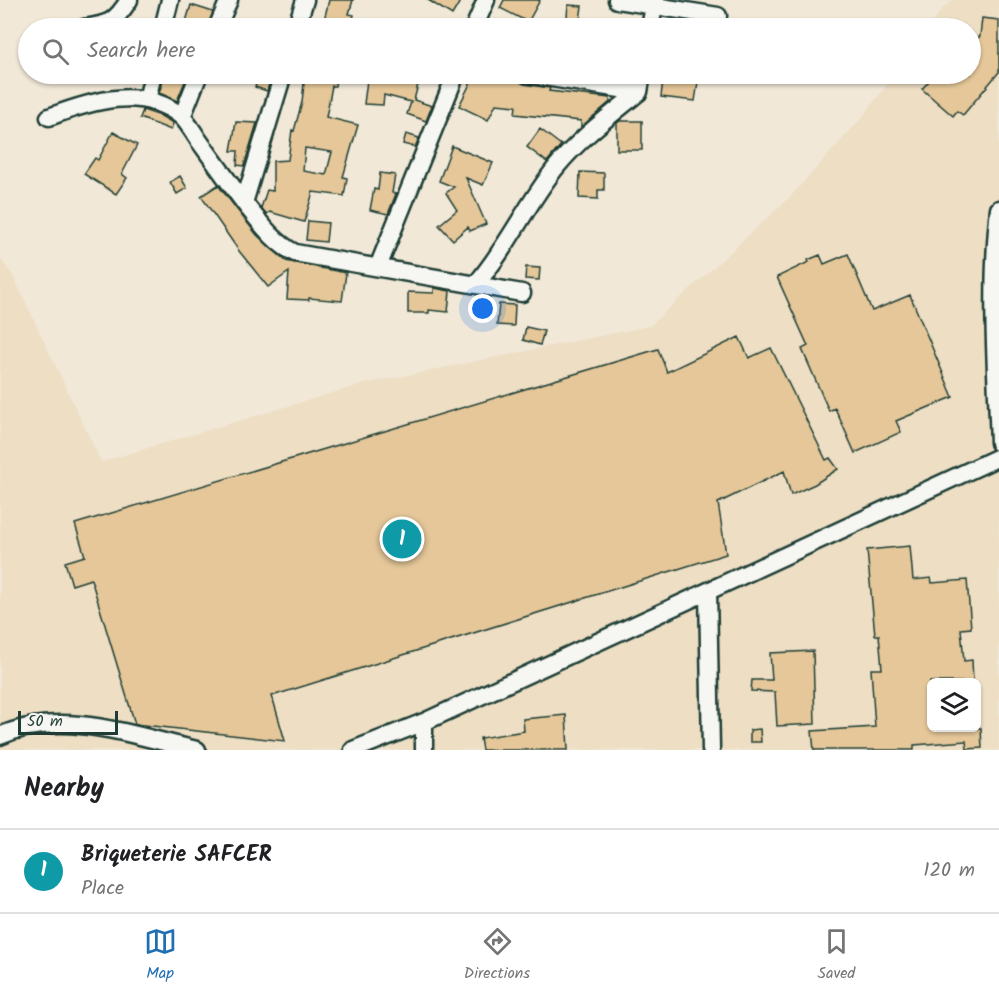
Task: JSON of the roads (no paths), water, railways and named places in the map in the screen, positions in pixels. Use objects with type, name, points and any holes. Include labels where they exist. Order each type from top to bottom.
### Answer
[{"type":"street","points":[[116,18],[129,0]]},
{"type":"street","points":[[166,18],[170,0]]},
{"type":"street","points":[[221,18],[229,0]]},
{"type":"street","points":[[300,18],[305,0]]},
{"type":"street","points":[[478,18],[486,0]]},
{"type":"street","points":[[617,0],[718,16]]},
{"type":"street","points":[[652,18],[654,6]]},
{"type":"street","points":[[147,100],[151,84]]},
{"type":"street","points":[[182,117],[195,84]]},
{"type":"street","points":[[244,203],[280,84]]},
{"type":"street","points":[[378,267],[452,84]]},
{"type":"street","points":[[589,84],[639,92]]},
{"type":"street","points":[[476,284],[495,261],[539,190],[557,166],[577,145],[639,92],[640,84]]},
{"type":"street","points":[[49,117],[76,107],[124,97],[147,100],[182,117],[244,203],[281,246],[295,253],[522,293]]},
{"type":"street","points":[[999,209],[995,247],[994,332],[999,443]]},
{"type":"street","points":[[353,750],[424,722],[999,457]]},
{"type":"street","points":[[708,591],[711,750]]},
{"type":"street","points":[[424,722],[424,750]]},
{"type":"street","points":[[0,736],[8,732],[50,724],[85,724],[197,750]]},
{"type":"place","name":"Briqueterie SAFCER","points":[[402,539]]}]
